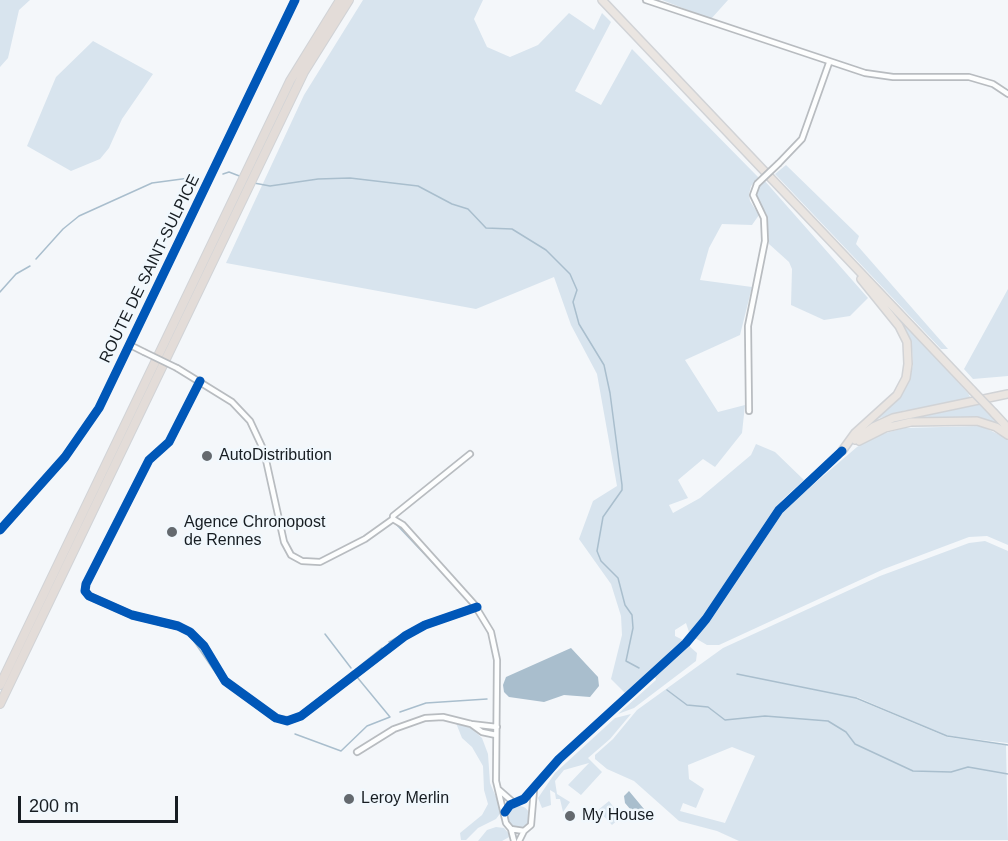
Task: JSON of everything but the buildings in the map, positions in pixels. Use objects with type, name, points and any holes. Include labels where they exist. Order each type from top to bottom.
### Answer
[{"type":"highway","points":[[0,704],[297,68],[340,0]]},
{"type":"highway","points":[[0,685],[247,179],[304,72],[349,0]]},
{"type":"main road","points":[[602,0],[1008,428]]},
{"type":"main road","points":[[839,250],[846,263],[899,326],[907,342],[909,356],[906,378],[897,395],[855,434],[842,451]]},
{"type":"main road","points":[[842,451],[865,432],[893,418],[1008,394]]},
{"type":"main road","points":[[994,413],[1008,422]]},
{"type":"main road","points":[[842,451],[873,433],[902,423],[977,421],[996,427],[1008,435]]},
{"type":"street","name":"ROUTE DE SAINT-SULPICE","points":[[0,531],[49,477],[83,434],[130,345],[295,0]]},
{"type":"street","points":[[646,0],[829,63],[879,76],[969,77],[993,84],[1008,94]]},
{"type":"street","points":[[749,411],[748,326],[765,241],[764,218],[753,195],[756,184],[802,139],[829,63]]},
{"type":"street","points":[[130,345],[200,381],[238,407],[256,431],[264,451],[284,542],[294,558],[308,562],[320,562],[365,539],[393,519],[393,516],[470,454]]},
{"type":"street","points":[[200,381],[169,442],[149,460],[88,580],[85,591],[93,598],[132,615],[177,626],[190,632],[204,646],[225,681],[276,718],[297,719],[405,636],[425,625],[477,608]]},
{"type":"street","points":[[505,812],[534,790],[559,759],[693,636],[779,510],[842,451]]},
{"type":"street","points":[[393,519],[403,525],[486,620],[497,651],[498,789],[506,823],[512,829],[514,841]]},
{"type":"street","points":[[357,752],[387,733],[419,719],[443,717],[497,727]]},
{"type":"street","points":[[471,724],[482,732],[496,735]]},
{"type":"street","points":[[498,789],[516,803],[526,804],[532,810]]},
{"type":"street","points":[[519,841],[534,820],[532,810],[534,790]]},
{"type":"street","points":[[512,829],[524,831]]},
{"type":"shaded area","points":[[0,0],[30,0],[19,10],[8,58],[0,67]]},
{"type":"shaded area","points":[[363,0],[483,0],[474,19],[487,47],[510,57],[538,45],[569,13],[594,30],[602,13],[611,22],[575,91],[601,105],[632,49],[759,178],[751,186],[749,194],[750,201],[759,215],[752,225],[722,224],[709,248],[700,280],[752,287],[740,335],[685,360],[718,412],[745,405],[742,433],[715,467],[703,459],[678,480],[688,498],[669,505],[673,513],[700,498],[751,455],[756,444],[775,452],[804,480],[783,499],[767,520],[702,618],[689,632],[686,623],[675,630],[675,636],[685,641],[627,695],[611,679],[622,635],[621,616],[611,584],[579,539],[593,501],[617,486],[597,374],[571,325],[554,277],[476,309],[226,263],[304,95]]},
{"type":"shaded area","points":[[662,0],[728,0],[711,19]]},
{"type":"shaded area","points":[[93,41],[153,74],[122,119],[109,148],[100,159],[71,171],[27,146],[56,77]]},
{"type":"shaded area","points":[[786,165],[859,236],[856,244],[948,349],[941,349],[775,174]]},
{"type":"shaded area","points":[[764,180],[868,298],[850,316],[824,320],[791,305],[792,269],[789,262],[769,244],[767,215],[756,196],[757,187]]},
{"type":"shaded area","points":[[1008,289],[1008,376],[973,379],[964,369]]},
{"type":"shaded area","points":[[900,319],[968,393],[970,397],[967,400],[903,411],[877,419],[899,398],[908,383],[913,365],[912,349]]},
{"type":"shaded area","points":[[979,404],[1004,428],[937,419],[899,421],[885,425],[906,418]]},
{"type":"shaded area","points":[[981,426],[1008,439],[1008,545],[987,536],[969,537],[884,569],[719,645],[707,645],[695,638],[780,513],[857,447],[875,436],[904,428]]},
{"type":"shaded area","points":[[985,541],[1008,551],[1008,743],[947,736],[857,697],[856,699],[947,737],[1006,745],[1008,840],[739,841],[717,831],[679,821],[634,781],[607,769],[595,759],[595,755],[613,739],[637,710],[723,648],[880,576],[969,543]],"holes":[[[732,747],[755,756],[725,823],[680,811],[683,803],[696,808],[704,789],[689,779],[688,765]]]},
{"type":"shaded area","points":[[688,645],[697,653],[696,661],[634,708],[618,714],[656,680],[655,676]]},
{"type":"shaded area","points":[[652,679],[552,772],[557,765]]},
{"type":"shaded area","points":[[631,714],[610,739],[588,758],[602,772],[581,795],[568,785],[589,763],[564,770],[555,781],[557,794],[570,802],[563,812],[560,799],[556,799],[555,793],[550,790],[551,805],[542,808],[538,798],[555,773],[615,718]]},
{"type":"shaded area","points":[[456,723],[471,728],[482,738],[488,754],[490,783],[502,811],[496,819],[478,828],[466,840],[461,840],[460,833],[482,815],[488,804],[484,790],[483,766],[472,747],[462,738]]},
{"type":"shaded area","points":[[609,801],[621,817],[612,825],[598,810]]},
{"type":"shaded area","points":[[519,806],[527,809],[530,817],[527,825],[519,828],[511,825],[508,817],[511,809]]},
{"type":"shaded area","points":[[496,827],[504,828],[511,836],[502,841],[478,841],[487,830]]},
{"type":"water","points":[[571,648],[598,677],[599,686],[590,697],[564,695],[544,702],[509,697],[504,692],[503,685],[506,677]]},
{"type":"water","points":[[629,791],[644,809],[644,817],[636,816],[625,803],[624,796]]},
{"type":"waterway","points":[[223,174],[229,172],[242,177]]},
{"type":"waterway","points":[[36,259],[63,229],[79,216],[152,183],[197,177]]},
{"type":"waterway","points":[[254,183],[270,186],[318,179],[350,178],[418,186],[452,204],[468,209],[486,228],[512,229],[546,250],[570,274],[577,290],[573,302],[579,324],[604,365],[622,485],[622,490],[603,517],[597,551],[601,561],[618,578],[625,605],[632,615],[633,628],[626,661],[639,668]]},
{"type":"waterway","points":[[0,292],[16,274],[30,266]]},
{"type":"waterway","points":[[397,525],[467,599]]},
{"type":"waterway","points":[[389,642],[425,622],[458,611]]},
{"type":"waterway","points":[[158,625],[180,630]]},
{"type":"waterway","points":[[487,629],[490,638]]},
{"type":"waterway","points":[[325,634],[351,668]]},
{"type":"waterway","points":[[191,637],[222,682]]},
{"type":"waterway","points":[[356,669],[382,648]]},
{"type":"waterway","points":[[494,654],[494,690]]},
{"type":"waterway","points":[[280,716],[292,717],[299,714],[353,671]]},
{"type":"waterway","points":[[737,674],[856,698],[947,736],[1008,745]]},
{"type":"waterway","points":[[295,734],[341,751],[367,726],[390,717],[357,677]]},
{"type":"waterway","points":[[225,684],[230,688]]},
{"type":"waterway","points":[[667,690],[687,705],[708,707],[725,720],[765,716],[828,721],[846,732],[855,744],[913,771],[951,772],[968,767],[1008,774]]},
{"type":"waterway","points":[[239,695],[272,720]]},
{"type":"waterway","points":[[400,712],[426,703],[487,699]]},
{"type":"cycle path","points":[[0,530],[65,457],[99,408],[295,0]]},
{"type":"cycle path","points":[[200,381],[169,442],[149,460],[86,584],[85,591],[89,596],[132,615],[178,626],[190,632],[204,646],[225,681],[276,718],[287,721],[301,716],[405,636],[425,625],[477,607]]},
{"type":"cycle path","points":[[505,812],[510,805],[524,799],[559,759],[686,643],[706,619],[779,510],[842,451]]},
{"type":"place","name":"AutoDistribution","points":[[207,456]]},
{"type":"place","name":"Agence Chronopost de Rennes","points":[[172,532]]},
{"type":"place","name":"Leroy Merlin","points":[[349,799]]},
{"type":"place","name":"My House","points":[[570,816]]}]
